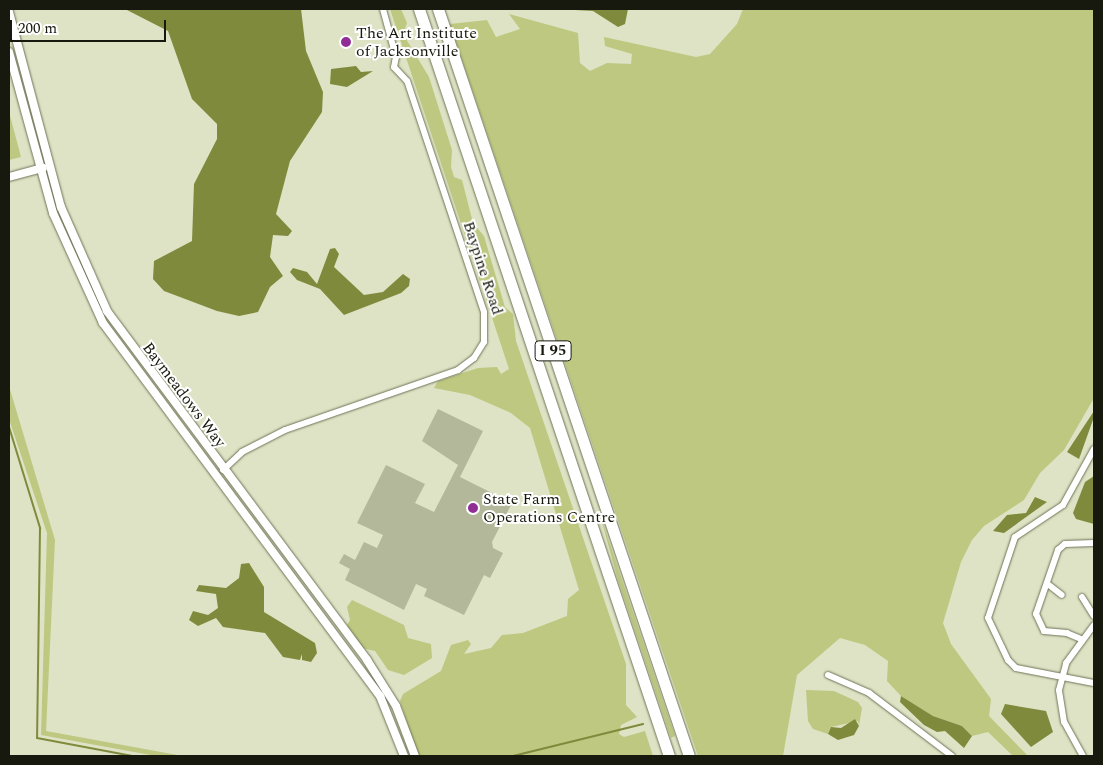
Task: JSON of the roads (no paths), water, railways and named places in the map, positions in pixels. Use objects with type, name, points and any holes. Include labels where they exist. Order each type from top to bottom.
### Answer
[{"type":"highway","name":"I 95","points":[[419,9],[667,753]]},
{"type":"highway","name":"I 95","points":[[438,9],[689,756]]},
{"type":"street","name":"Baypine Road","points":[[223,470],[242,452],[285,430],[458,370],[474,358],[484,342],[484,312],[407,81],[394,66],[396,57],[383,9]]},
{"type":"street","name":"Baymeadows Way","points":[[9,12],[51,166],[89,278],[131,347],[388,690],[415,756]]},
{"type":"street","name":"Baymeadows Way","points":[[9,52],[40,169],[81,282],[132,366],[380,696],[404,756]]},
{"type":"street","points":[[9,178],[51,166]]},
{"type":"street","points":[[81,282],[89,278]]},
{"type":"street","points":[[1094,449],[1063,505],[1015,537],[988,618],[1012,665],[1094,683]]},
{"type":"street","points":[[1081,640],[1067,632],[1048,633],[1038,624],[1038,608],[1050,585],[1061,547],[1094,543]]},
{"type":"street","points":[[1050,585],[1062,595]]},
{"type":"street","points":[[1082,597],[1094,616]]},
{"type":"street","points":[[1083,756],[1062,715],[1061,676],[1081,640],[1094,625]]},
{"type":"street","points":[[828,675],[869,693],[952,756]]},
{"type":"waterway","points":[[9,427],[40,528],[37,738],[132,756]]},
{"type":"waterway","points":[[513,756],[643,724]]},
{"type":"place","name":"The Art Institute of Jacksonville","points":[[346,42]]},
{"type":"place","name":"State Farm Operations Centre","points":[[473,508]]}]
